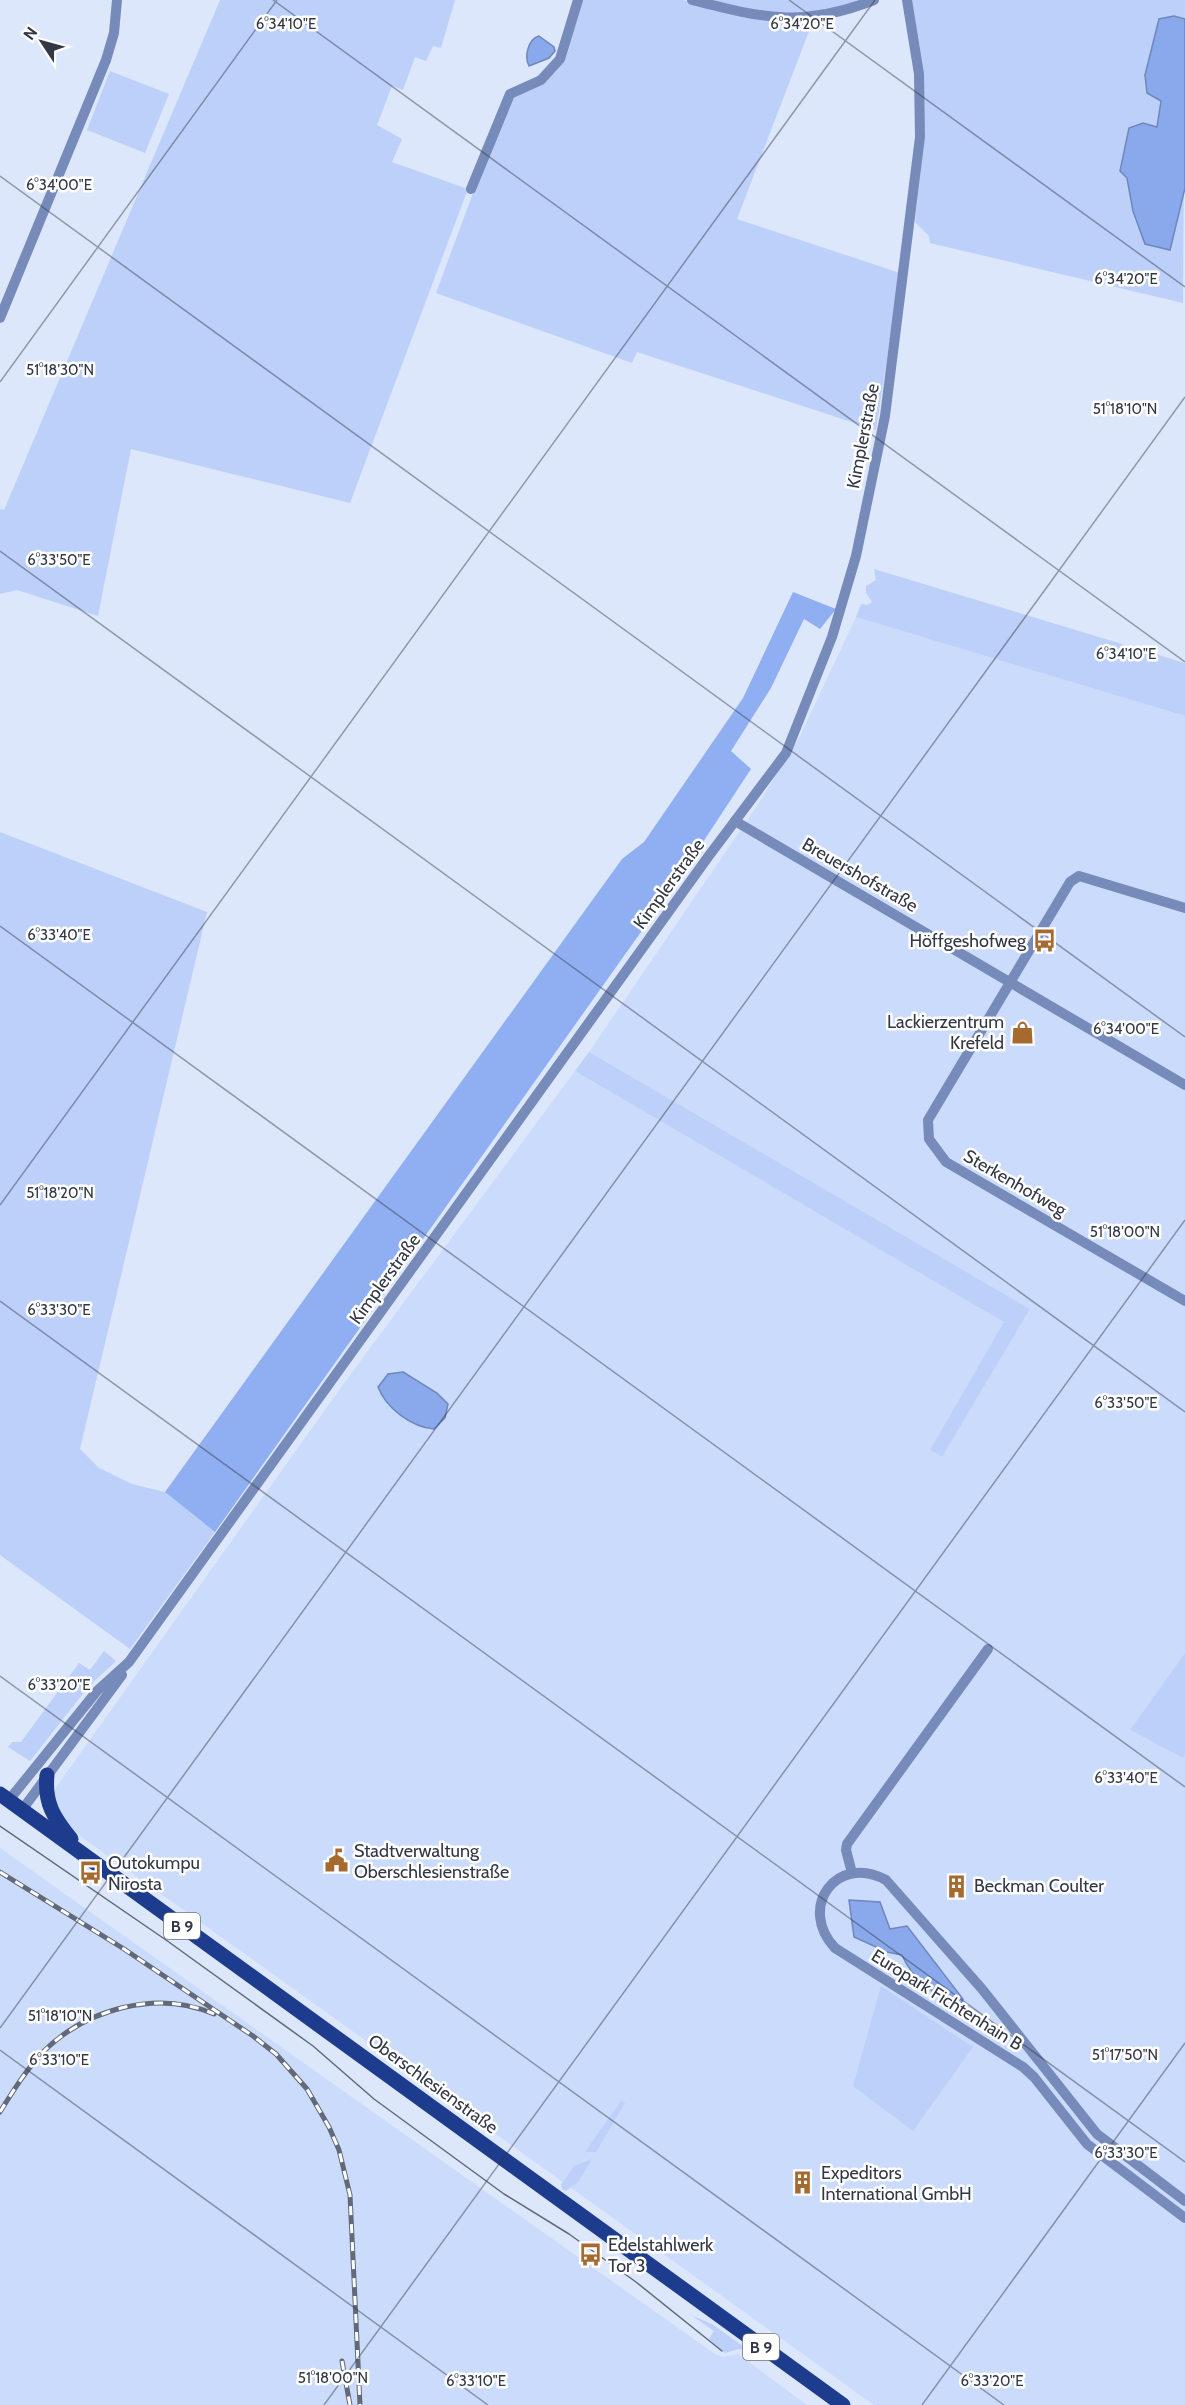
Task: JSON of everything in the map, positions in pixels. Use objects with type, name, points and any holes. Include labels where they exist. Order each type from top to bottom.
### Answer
[{"type":"main road","name":"B 9","points":[[47,1775],[46,1796],[51,1812],[84,1855]]},
{"type":"main road","name":"Oberschlesienstraße","points":[[4,1797],[843,2405]]},
{"type":"street","points":[[0,318],[106,60],[114,33],[117,0]]},
{"type":"street","points":[[471,189],[510,93],[540,80],[560,59],[578,0]]},
{"type":"street","points":[[692,0],[750,15],[793,20],[851,9],[874,0]]},
{"type":"street","name":"Kimplerstraße","points":[[22,1810],[124,1672],[786,753],[816,682],[856,556],[883,428],[920,137],[919,74],[907,0]]},
{"type":"street","name":"Breuershofstraße","points":[[735,821],[1185,1085]]},
{"type":"street","points":[[1010,982],[1070,882],[1078,876],[1128,889],[1185,908]]},
{"type":"street","name":"Sterkenhofweg","points":[[1010,982],[928,1120],[929,1139],[946,1162],[1185,1301]]},
{"type":"street","points":[[852,1873],[847,1844],[988,1649]]},
{"type":"street","name":"Kimplerstraße","points":[[4,1797],[97,1691],[129,1662]]},
{"type":"street","name":"Europark Fichtenhain B","points":[[1185,2201],[1109,2145],[1084,2120],[1020,2035],[900,1894],[876,1874],[852,1873],[839,1878],[824,1895],[819,1915],[826,1938],[852,1959],[1023,2067],[1043,2088],[1073,2129],[1101,2156],[1185,2218]]},
{"type":"street","points":[[1101,2156],[1109,2145]]},
{"type":"shaded area","points":[[220,0],[455,0],[441,48],[433,46],[426,61],[415,57],[403,90],[392,86],[377,125],[402,139],[392,162],[468,189],[350,503],[131,449],[98,616],[17,590],[0,594],[0,509],[4,510]]},
{"type":"shaded area","points":[[582,0],[683,0],[737,15],[809,21],[811,26],[737,219],[900,273],[876,430],[637,352],[632,363],[436,293],[495,134],[513,95],[553,73]]},
{"type":"shaded area","points":[[706,0],[871,0],[792,17]]},
{"type":"shaded area","points":[[909,0],[1185,0],[1183,303],[930,243],[929,236],[915,222],[925,134]]},
{"type":"shaded area","points":[[1174,16],[1185,19],[1185,188],[1170,250],[1145,244],[1133,211],[1127,178],[1120,171],[1129,128],[1143,123],[1157,127],[1161,101],[1147,93],[1145,75],[1159,19]]},
{"type":"shaded area","points":[[539,36],[554,47],[555,51],[549,58],[529,66],[528,49],[532,41]]},
{"type":"shaded area","points":[[110,71],[169,94],[145,153],[87,130]]},
{"type":"shaded area","points":[[874,569],[1185,663],[1185,716],[856,617],[861,604],[867,605],[872,602],[866,593],[866,586],[876,580]]},
{"type":"shaded area","points":[[793,592],[836,609],[820,629],[804,619],[771,688],[731,751],[751,769],[680,877],[215,1532],[165,1492],[622,859],[644,842],[743,698]]},
{"type":"shaded area","points":[[856,617],[1185,716],[1185,1653],[1130,1730],[1183,1758],[1185,1754],[1185,2405],[874,2405],[69,1828],[52,1793],[342,1386],[575,1071],[1005,1322],[930,1450],[942,1457],[1030,1309],[589,1052],[757,806],[800,736]]},
{"type":"shaded area","points":[[0,832],[207,912],[80,1449],[99,1468],[132,1484],[165,1492],[215,1532],[130,1649],[0,1555]]},
{"type":"shaded area","points":[[589,1052],[1030,1309],[942,1457],[930,1450],[1004,1322],[575,1071]]},
{"type":"shaded area","points":[[403,1372],[437,1393],[448,1404],[445,1418],[434,1429],[417,1425],[400,1415],[382,1395],[378,1387],[388,1374]]},
{"type":"shaded area","points":[[104,1651],[116,1661],[89,1686],[30,1761],[8,1747],[12,1742],[21,1742],[79,1663],[90,1670]]},
{"type":"shaded area","points":[[1185,1653],[1185,1754],[1183,1758],[1130,1730]]},
{"type":"shaded area","name":"Outokumpu Nirosta","points":[[0,1848],[715,2354],[724,2357],[738,2354],[807,2405],[0,2405]]},
{"type":"shaded area","points":[[849,1900],[880,1902],[890,1929],[907,1926],[963,1999],[960,2006],[942,1998],[918,1979],[902,1955],[887,1952],[854,1937]]},
{"type":"shaded area","points":[[881,1986],[973,2047],[913,2131],[853,2086]]},
{"type":"shaded area","points":[[621,2101],[625,2103],[596,2152],[585,2152]]},
{"type":"shaded area","points":[[592,2159],[579,2181],[566,2191],[563,2190],[561,2185],[574,2166]]},
{"type":"shaded area","points":[[691,2315],[712,2324],[751,2352],[739,2349],[725,2353],[709,2339],[714,2331]]},
{"type":"tram line","points":[[0,1826],[166,1940],[313,2046],[374,2099],[504,2194],[569,2234],[636,2282],[722,2351]]},
{"type":"railway","points":[[0,1872],[124,1949],[253,2036],[276,2054],[307,2089],[329,2127],[339,2150],[350,2195],[360,2405]]},
{"type":"railway","points":[[0,2112],[25,2073],[43,2052],[60,2037],[101,2014],[146,2004],[169,2003],[214,2014]]},
{"type":"railway","points":[[342,2361],[350,2405]]},
{"type":"place","name":"Höffgeshofweg","points":[[1044,941]]},
{"type":"place","name":"Lackierzentrum Krefeld","points":[[1022,1032]]},
{"type":"place","name":"Stadtverwaltung Oberschlesienstraße","points":[[336,1861]]},
{"type":"place","name":"Outokumpu Nirosta","points":[[90,1873]]},
{"type":"place","name":"Beckman Coulter","points":[[956,1886]]},
{"type":"place","name":"Expeditors International GmbH","points":[[803,2183]]},
{"type":"place","name":"Edelstahlwerk Tor 3","points":[[590,2255]]}]
